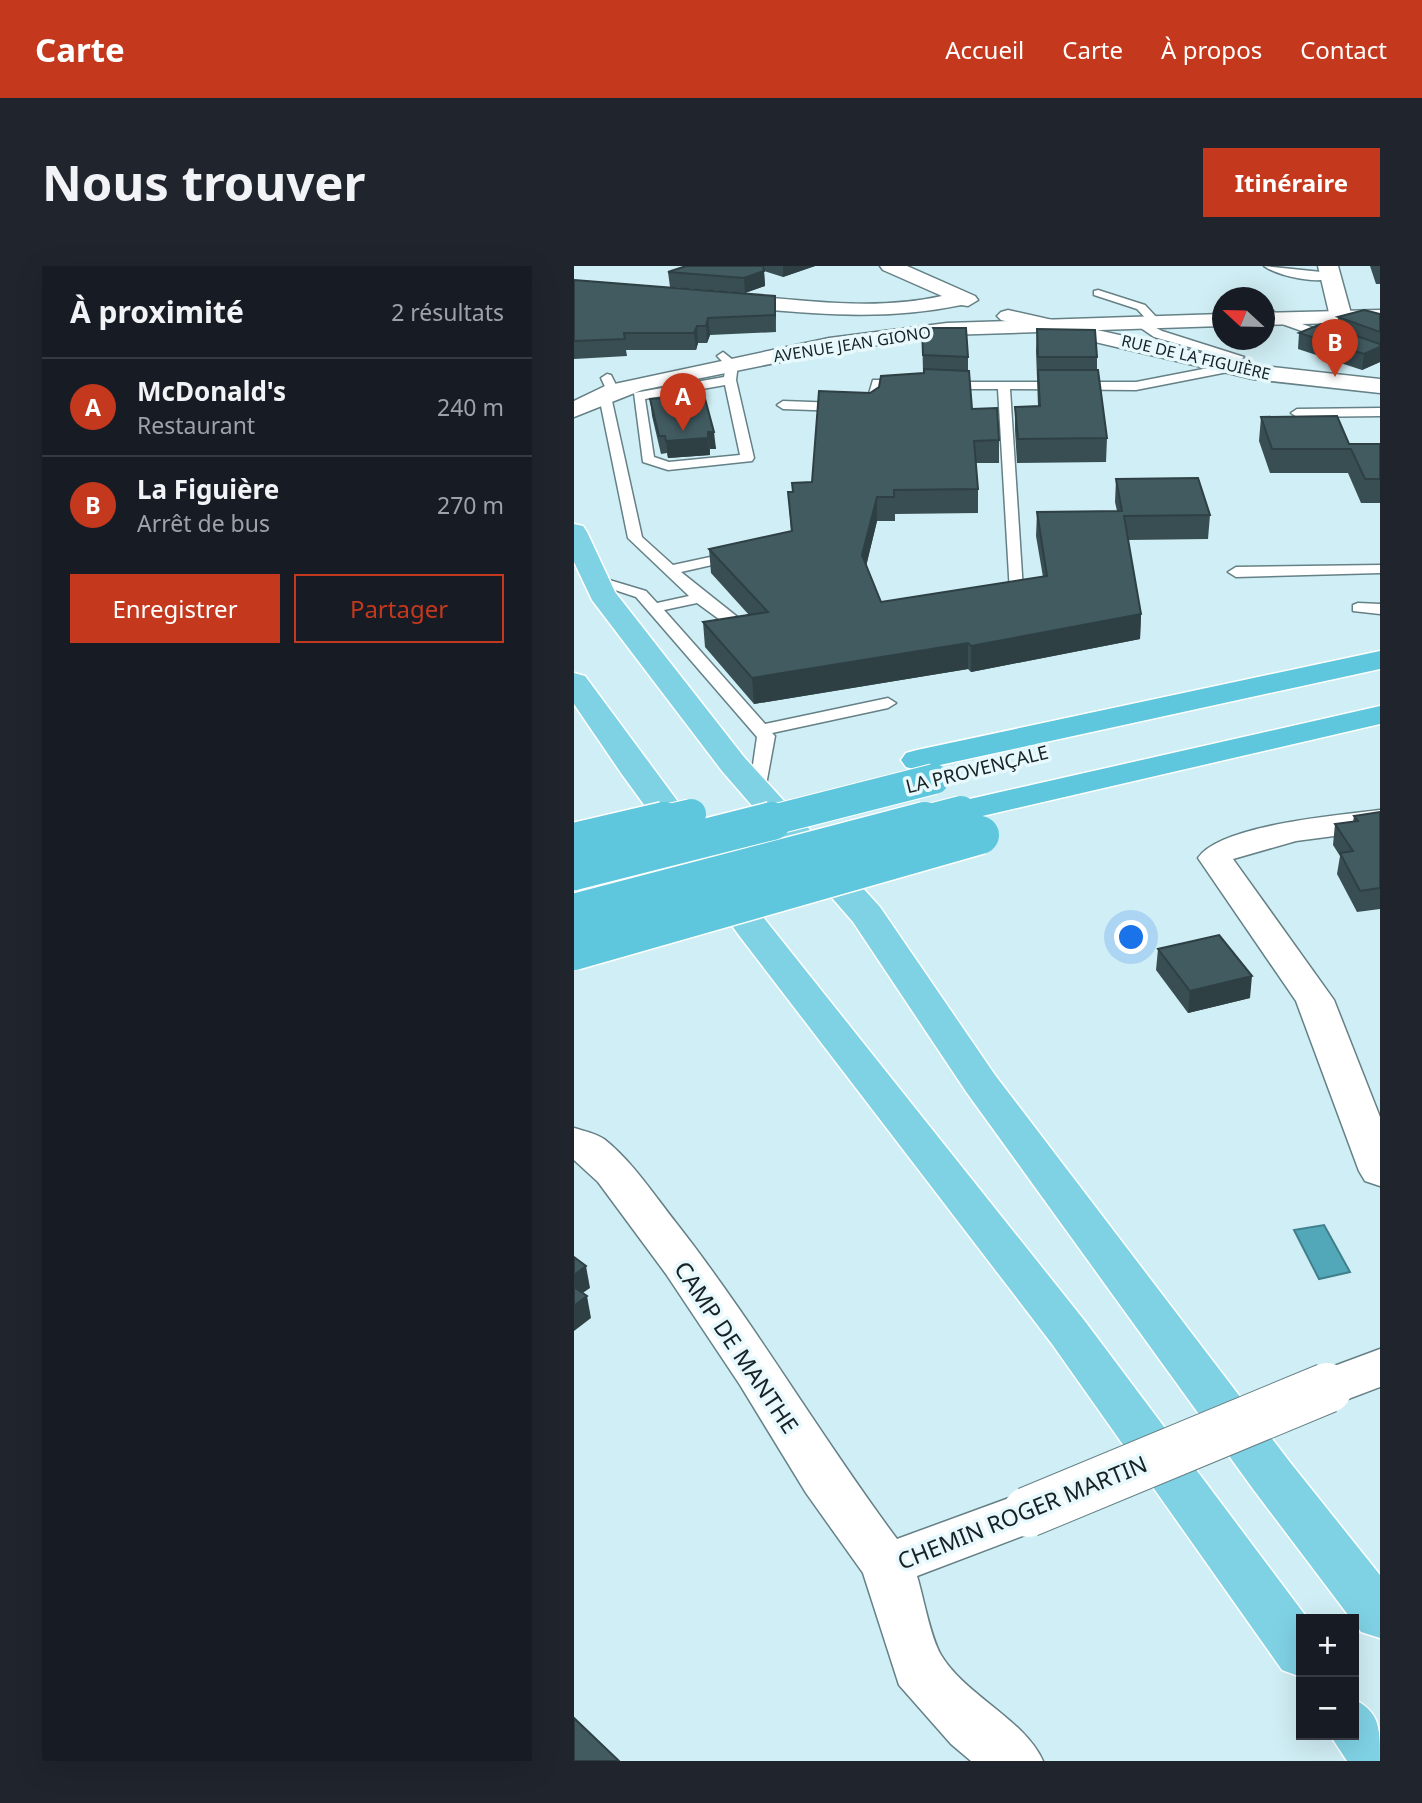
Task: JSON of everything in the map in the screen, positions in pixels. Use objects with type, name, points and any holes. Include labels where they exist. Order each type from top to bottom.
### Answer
[{"type":"highway","points":[[574,532],[602,594],[758,792],[867,915],[981,1084],[1271,1475],[1380,1615]]},
{"type":"highway","points":[[574,842],[926,770],[1380,660]]},
{"type":"highway","name":"LA PROVENÇALE","points":[[574,871],[926,770],[1380,670]]},
{"type":"highway","points":[[574,682],[642,782],[816,1013],[1070,1336],[1296,1646]]},
{"type":"highway","name":"LA PROVENÇALE","points":[[574,912],[971,823],[1380,715]]},
{"type":"highway","points":[[574,951],[971,823],[1380,728]]},
{"type":"highway","points":[[1359,1732],[1380,1761]]},
{"type":"street","points":[[890,266],[984,306],[1000,319]]},
{"type":"street","points":[[1329,271],[1340,313]]},
{"type":"street","points":[[698,298],[863,312],[917,308],[963,298]]},
{"type":"street","points":[[1275,315],[1380,309]]},
{"type":"street","name":"AVENUE JEAN GIONO","points":[[1000,319],[1104,328],[1147,319],[1212,313]]},
{"type":"street","points":[[1340,313],[1380,316]]},
{"type":"street","name":"AVENUE JEAN GIONO","points":[[574,410],[601,383],[728,367],[829,345],[1000,319],[1212,320]]},
{"type":"street","name":"RUE DE LA FIGUIÈRE","points":[[1104,328],[1236,362],[1380,386]]},
{"type":"street","points":[[1380,820],[1294,831],[1222,851],[1215,858],[1218,867],[1315,1000],[1380,1171]]},
{"type":"street","name":"CAMP DE MANTHE","points":[[574,1142],[587,1148],[612,1172],[682,1262],[757,1372],[824,1479],[887,1565]]},
{"type":"street","name":"CHEMIN ROGER MARTIN","points":[[988,1754],[918,1668],[887,1565],[1028,1512],[1380,1367]]},
{"type":"lane","points":[[1269,266],[1301,275],[1329,271]]},
{"type":"lane","points":[[1098,293],[1141,307],[1158,334],[1236,362]]},
{"type":"lane","points":[[1275,318],[1380,355]]},
{"type":"lane","points":[[783,405],[871,408],[877,383],[1004,387],[1136,386],[1236,362]]},
{"type":"lane","points":[[728,367],[747,458],[668,466],[648,459],[638,396],[728,367]]},
{"type":"lane","points":[[601,383],[635,538],[700,598],[744,630]]},
{"type":"lane","points":[[1004,387],[1015,590]]},
{"type":"lane","points":[[1297,414],[1380,412]]},
{"type":"lane","points":[[672,570],[751,552]]},
{"type":"lane","points":[[1236,572],[1380,569]]},
{"type":"lane","points":[[596,581],[642,594],[766,736],[758,792]]},
{"type":"lane","points":[[654,608],[700,598]]},
{"type":"lane","points":[[1358,608],[1380,609]]},
{"type":"lane","points":[[761,730],[888,703]]},
{"type":"water","points":[[1324,1225],[1350,1272],[1319,1279],[1294,1230]]},
{"type":"building","points":[[686,266],[763,266],[764,271],[744,278],[668,272]]},
{"type":"building","points":[[574,280],[775,296],[775,315],[708,318],[706,326],[697,326],[694,333],[624,333],[625,339],[574,341]]},
{"type":"building","points":[[1364,310],[1380,314],[1380,332],[1338,317]]},
{"type":"building","points":[[1321,324],[1380,344],[1380,347],[1364,354],[1299,333]]},
{"type":"building","points":[[922,328],[966,328],[968,357],[923,355]]},
{"type":"building","points":[[1037,329],[1095,330],[1097,357],[1038,357]]},
{"type":"building","points":[[924,369],[969,371],[972,409],[997,408],[999,440],[974,441],[978,489],[894,490],[894,497],[877,497],[862,555],[881,602],[1047,576],[1037,512],[1122,511],[1116,479],[1198,478],[1210,515],[1124,516],[1141,614],[971,646],[968,643],[752,678],[703,622],[768,612],[709,549],[792,531],[788,492],[793,492],[792,483],[812,482],[819,391],[870,393],[879,387],[881,376],[924,373]]},
{"type":"building","points":[[1038,370],[1098,370],[1107,438],[1018,439],[1015,407],[1040,406]]},
{"type":"building","points":[[704,395],[714,432],[708,432],[708,438],[666,441],[665,436],[659,436],[650,399]]},
{"type":"building","points":[[1337,416],[1349,444],[1380,444],[1380,479],[1365,479],[1351,449],[1272,449],[1261,417]]},
{"type":"building","points":[[1380,812],[1380,888],[1360,891],[1340,853],[1353,851],[1335,824],[1358,821],[1354,816]]},
{"type":"building","points":[[1219,935],[1252,976],[1190,991],[1158,949]]},
{"type":"building","points":[[574,1257],[586,1266],[574,1275]]},
{"type":"building","points":[[574,1287],[587,1296],[574,1306]]},
{"type":"building","points":[[574,1718],[619,1761],[574,1761]]},
{"type":"place","name":"La Figuière","points":[[1335,377]]},
{"type":"place","name":"McDonald's","points":[[683,431]]}]
